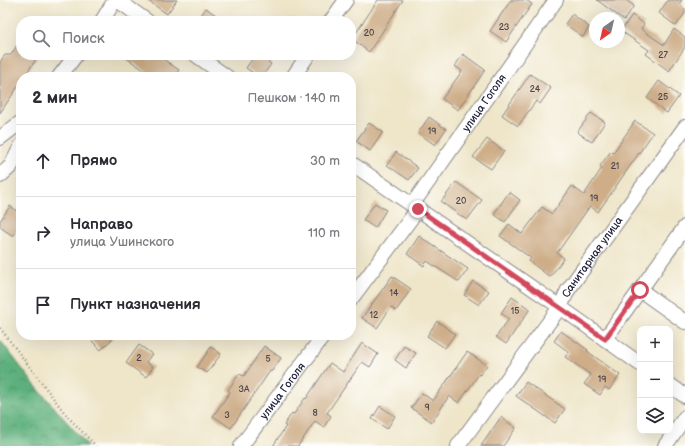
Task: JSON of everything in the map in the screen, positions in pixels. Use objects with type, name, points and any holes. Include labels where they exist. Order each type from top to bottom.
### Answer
[{"type":"street","points":[[105,16],[116,0],[140,16]]},
{"type":"street","points":[[335,16],[346,0]]},
{"type":"street","name":"улица Гоголя","points":[[356,292],[556,0]]},
{"type":"street","points":[[63,72],[72,60]]},
{"type":"street","points":[[203,60],[220,72]]},
{"type":"street","points":[[296,72],[305,60]]},
{"type":"street","points":[[0,138],[16,126]]},
{"type":"street","name":"Санитарная улица","points":[[458,446],[560,307],[568,290],[685,127]]},
{"type":"street","points":[[0,176],[11,166],[16,156]]},
{"type":"street","points":[[356,166],[637,362]]},
{"type":"street","points":[[605,339],[685,227]]},
{"type":"street","points":[[640,290],[685,322]]},
{"type":"street","name":"улица Гоголя","points":[[241,446],[320,340]]},
{"type":"street","points":[[673,387],[685,396]]},
{"type":"street","points":[[665,446],[685,417]]},
{"type":"path","points":[[0,328],[67,416],[96,446]]},
{"type":"green space","points":[[0,340],[34,384],[88,446],[0,446]]},
{"type":"building","points":[[147,0],[177,0],[167,14]]},
{"type":"building","points":[[378,0],[403,0],[369,52],[356,42],[356,33]]},
{"type":"building","points":[[511,0],[526,0],[532,4],[506,42],[490,31]]},
{"type":"building","points":[[597,0],[626,0],[634,6],[625,19],[625,12],[613,12]]},
{"type":"building","points":[[668,0],[682,0],[679,4],[685,9],[685,13],[676,26],[659,13]]},
{"type":"building","points":[[206,8],[217,16],[200,16]]},
{"type":"building","points":[[572,14],[589,27],[583,37],[565,24]]},
{"type":"building","points":[[632,15],[644,24],[641,29],[664,45],[674,29],[685,37],[685,47],[669,71],[646,54],[649,50],[625,34],[625,25]]},
{"type":"building","points":[[16,47],[16,60],[36,60],[27,72],[16,72],[16,89],[0,113],[0,62],[5,55],[11,55]]},
{"type":"building","points":[[463,54],[485,70],[458,110],[442,99],[462,71],[455,66]]},
{"type":"building","points":[[129,60],[164,60],[179,70],[178,72],[147,72]]},
{"type":"building","points":[[252,60],[266,60],[271,64],[265,72],[252,72],[246,68]]},
{"type":"building","points":[[530,74],[551,88],[540,104],[536,101],[518,126],[502,115]]},
{"type":"building","points":[[659,81],[679,96],[667,113],[647,98]]},
{"type":"building","points":[[591,113],[605,122],[592,142],[577,132]]},
{"type":"building","points":[[429,117],[446,129],[435,145],[418,133]]},
{"type":"building","points":[[635,121],[653,133],[598,212],[590,206],[557,253],[564,258],[550,277],[529,261],[531,258],[500,236],[509,224],[522,234],[542,207],[552,214],[572,186],[584,195],[602,168],[600,166],[611,151],[613,153]]},
{"type":"building","points":[[369,123],[383,132],[370,151],[356,141]]},
{"type":"building","points":[[487,139],[504,151],[491,169],[473,157]]},
{"type":"building","points":[[396,152],[418,168],[409,180],[387,165]]},
{"type":"building","points":[[456,182],[482,200],[467,220],[441,202]]},
{"type":"building","points":[[509,192],[520,200],[505,222],[494,214]]},
{"type":"building","points":[[375,203],[386,210],[375,228],[363,220]]},
{"type":"building","points":[[10,206],[16,210],[16,232],[13,236],[0,227],[0,221]]},
{"type":"building","points":[[419,236],[468,269],[459,282],[427,261],[424,266],[407,254]]},
{"type":"building","points":[[392,276],[411,289],[396,311],[391,307],[377,328],[362,318]]},
{"type":"building","points":[[473,281],[489,291],[479,305],[464,295]]},
{"type":"building","points":[[512,297],[530,309],[506,344],[496,337],[509,319],[501,313]]},
{"type":"building","points":[[437,321],[455,334],[445,348],[427,336]]},
{"type":"building","points":[[561,331],[620,375],[609,390],[605,387],[600,395],[584,384],[591,375],[565,357],[569,352],[554,341]]},
{"type":"building","points":[[91,340],[111,340],[101,350]]},
{"type":"building","points":[[362,343],[378,354],[370,367],[362,362],[327,413],[331,416],[324,427],[315,421],[298,446],[273,446],[286,426],[284,425],[292,413],[294,414],[305,398],[306,399],[330,363],[343,372]]},
{"type":"building","points":[[139,345],[152,354],[146,362],[153,367],[146,377],[126,363]]},
{"type":"building","points":[[264,346],[281,358],[272,371],[270,371],[231,428],[213,416],[230,392],[228,390],[239,374],[244,376]]},
{"type":"building","points":[[404,346],[416,353],[406,368],[395,360]]},
{"type":"building","points":[[211,347],[221,354],[207,373],[197,367]]},
{"type":"building","points":[[467,352],[487,365],[459,403],[449,396],[432,422],[411,408],[422,393],[433,401]]},
{"type":"building","points":[[526,382],[565,409],[555,423],[516,396]]},
{"type":"building","points":[[380,406],[395,416],[387,429],[372,419]]},
{"type":"building","points":[[501,417],[516,428],[503,446],[481,446]]},
{"type":"route","points":[[418,209],[605,339],[640,290]]}]
